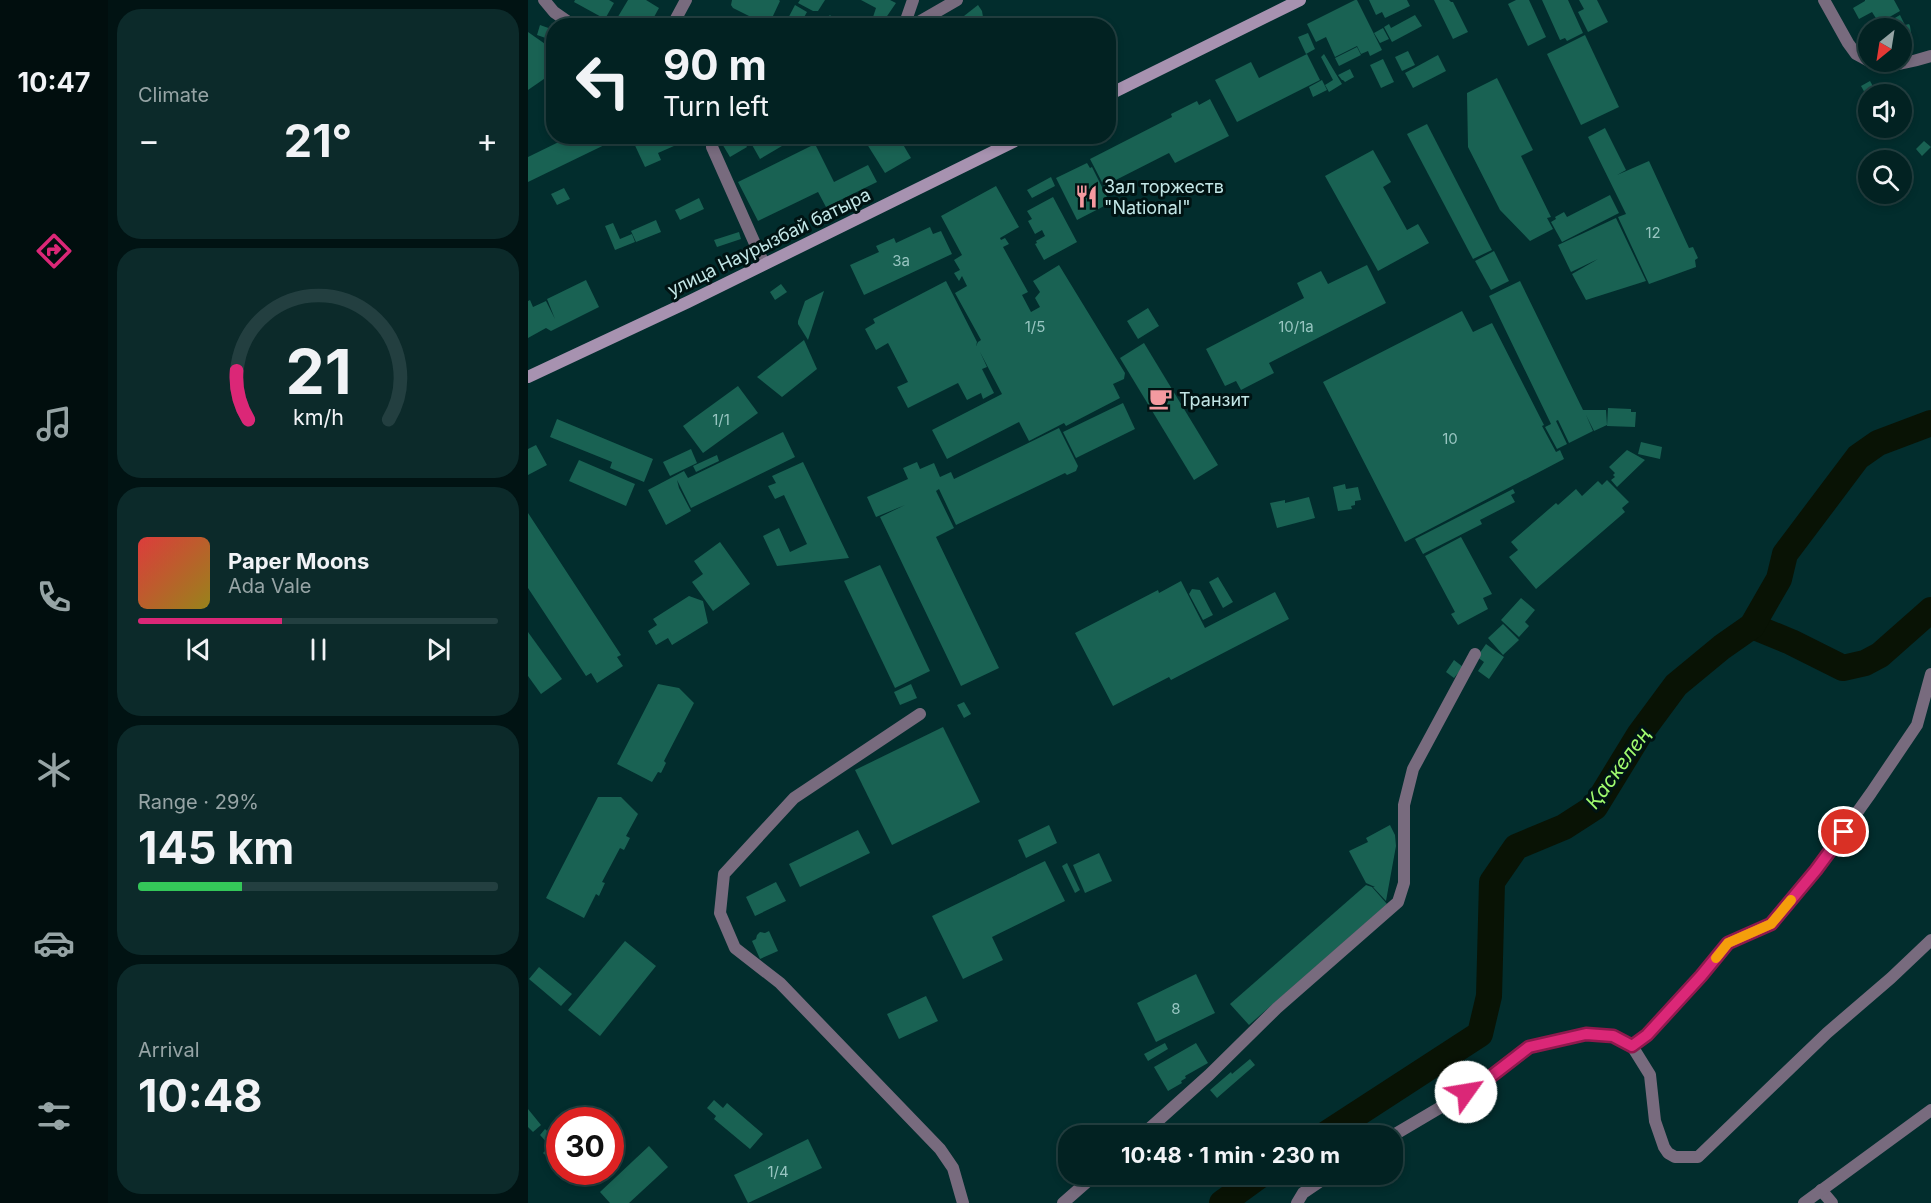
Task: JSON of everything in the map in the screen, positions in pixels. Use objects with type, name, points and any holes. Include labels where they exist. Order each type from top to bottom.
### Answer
[{"type":"main road","points":[[1116,91],[1300,0]]},
{"type":"main road","name":"улица Наурызбай батыра","points":[[528,377],[1010,144]]},
{"type":"street","points":[[544,0],[563,18]]},
{"type":"street","points":[[676,18],[686,0]]},
{"type":"street","points":[[907,18],[913,0]]},
{"type":"street","points":[[926,18],[957,0]]},
{"type":"street","points":[[1824,0],[1848,43],[1858,55]]},
{"type":"street","points":[[1912,61],[1931,56]]},
{"type":"street","points":[[712,144],[764,264]]},
{"type":"street","points":[[1153,1125],[1278,1008],[1398,902],[1404,883],[1404,805],[1413,769],[1475,654]]},
{"type":"street","points":[[1632,1046],[1647,1035],[1728,943],[1771,924],[1816,870],[1917,725],[1931,674]]},
{"type":"street","points":[[920,714],[794,798],[724,874],[720,913],[735,948],[780,983],[940,1149],[953,1168],[963,1203]]},
{"type":"street","points":[[1403,1129],[1485,1081],[1529,1047],[1586,1034],[1613,1036],[1632,1046],[1650,1075],[1655,1121],[1668,1153],[1675,1156],[1698,1157],[1827,1033],[1892,978],[1931,940]]},
{"type":"street","points":[[1804,1203],[1931,1110]]},
{"type":"street","points":[[1063,1203],[1083,1185]]},
{"type":"street","points":[[1297,1203],[1303,1193],[1315,1185]]},
{"type":"street","points":[[1821,1190],[1832,1203]]},
{"type":"building","points":[[575,0],[609,0],[614,3],[606,18],[603,18],[574,2]]},
{"type":"building","points":[[628,0],[646,0],[659,8],[653,18],[617,18]]},
{"type":"building","points":[[732,0],[780,1],[772,18],[769,16],[768,18],[753,18],[731,5]]},
{"type":"building","points":[[800,0],[825,0],[818,11],[813,11],[798,3]]},
{"type":"building","points":[[861,0],[890,0],[896,3],[886,18],[873,17],[876,8]]},
{"type":"building","points":[[1355,0],[1382,50],[1370,56],[1368,51],[1361,54],[1357,46],[1335,57],[1326,37],[1316,42],[1307,24]]},
{"type":"building","points":[[1369,0],[1407,0],[1410,6],[1385,18],[1382,12],[1376,15]]},
{"type":"building","points":[[1434,0],[1453,2],[1468,32],[1453,39]]},
{"type":"building","points":[[1516,0],[1529,0],[1546,37],[1528,46],[1508,4]]},
{"type":"building","points":[[1542,0],[1568,0],[1583,33],[1567,41],[1565,38],[1560,40]]},
{"type":"building","points":[[1579,0],[1597,0],[1608,22],[1588,32],[1578,12],[1584,9]]},
{"type":"building","points":[[1894,0],[1900,11],[1888,18],[1876,18],[1872,12],[1858,18],[1853,8],[1865,1]]},
{"type":"building","points":[[795,5],[807,12],[804,18],[788,18]]},
{"type":"building","points":[[978,5],[983,17],[966,18],[964,16]]},
{"type":"building","points":[[1415,15],[1422,26],[1392,42],[1384,27],[1389,24],[1391,28]]},
{"type":"building","points":[[540,25],[546,27],[546,38],[537,35]]},
{"type":"building","points":[[1383,28],[1389,39],[1380,43],[1374,33]]},
{"type":"building","points":[[528,32],[546,45],[546,78],[528,90]]},
{"type":"building","points":[[1308,33],[1315,49],[1306,54],[1298,37]]},
{"type":"building","points":[[1585,35],[1619,107],[1581,125],[1547,54]]},
{"type":"building","points":[[1357,47],[1361,55],[1339,66],[1335,58]]},
{"type":"building","points":[[1408,51],[1415,65],[1402,71],[1395,57]]},
{"type":"building","points":[[1307,54],[1320,80],[1237,122],[1215,80],[1251,62],[1259,78]]},
{"type":"building","points":[[1324,54],[1342,84],[1329,92],[1325,85],[1333,80],[1321,57]]},
{"type":"building","points":[[1438,55],[1446,71],[1413,88],[1405,73]]},
{"type":"building","points":[[1383,59],[1394,82],[1381,88],[1370,65]]},
{"type":"building","points":[[1350,69],[1354,77],[1345,82],[1338,75]]},
{"type":"building","points":[[1497,78],[1533,150],[1521,156],[1551,217],[1547,218],[1553,229],[1530,241],[1500,210],[1468,147],[1467,93]]},
{"type":"building","points":[[1322,80],[1327,90],[1313,97],[1309,87]]},
{"type":"building","points":[[1210,99],[1229,136],[1175,163],[1169,153],[1104,186],[1090,159],[1172,117],[1171,114],[1197,101],[1199,105]]},
{"type":"building","points":[[1427,124],[1492,250],[1473,259],[1407,134]]},
{"type":"building","points":[[1605,128],[1626,170],[1617,175],[1649,161],[1689,248],[1693,247],[1698,258],[1695,260],[1696,267],[1649,284],[1618,217],[1626,214],[1588,137]]},
{"type":"building","points":[[1924,141],[1931,147],[1922,156],[1916,149]]},
{"type":"building","points":[[555,144],[606,144],[528,182],[528,157]]},
{"type":"building","points":[[634,144],[678,144],[658,153],[661,160],[645,167]]},
{"type":"building","points":[[722,144],[745,144],[747,147],[730,157]]},
{"type":"building","points":[[752,144],[785,144],[760,159]]},
{"type":"building","points":[[815,144],[834,182],[868,165],[877,182],[826,207],[818,192],[758,221],[738,182]]},
{"type":"building","points":[[867,144],[903,144],[911,158],[885,173]]},
{"type":"building","points":[[1373,150],[1391,182],[1383,187],[1407,230],[1418,224],[1429,243],[1378,271],[1325,176]]},
{"type":"building","points":[[1087,163],[1090,168],[1092,167],[1110,203],[1077,220],[1056,178]]},
{"type":"building","points":[[1051,177],[1055,186],[1032,198],[1027,190]]},
{"type":"building","points":[[996,186],[1019,227],[1000,238],[1001,240],[1005,238],[1009,244],[1003,247],[1028,292],[1022,295],[1031,312],[1040,307],[1035,298],[1040,292],[1033,281],[1059,265],[1125,373],[1124,379],[1113,384],[1120,398],[1066,426],[1064,423],[1029,441],[1019,422],[947,459],[932,430],[1002,394],[980,352],[987,367],[982,369],[994,393],[983,399],[981,393],[967,400],[958,383],[908,408],[897,387],[908,382],[888,343],[876,350],[865,329],[875,323],[873,319],[946,281],[977,342],[976,346],[981,340],[955,293],[967,286],[962,276],[959,281],[954,273],[960,270],[954,260],[962,255],[941,216]]},
{"type":"building","points":[[564,188],[570,199],[557,205],[551,194]]},
{"type":"building","points":[[1610,195],[1619,213],[1562,242],[1551,222],[1556,219],[1555,217],[1564,212],[1567,217]]},
{"type":"building","points":[[1053,197],[1077,242],[1044,260],[1035,244],[1045,236],[1042,230],[1035,234],[1028,221],[1032,219],[1027,211]]},
{"type":"building","points":[[699,198],[704,209],[680,220],[675,210]]},
{"type":"building","points":[[1616,218],[1646,281],[1586,300],[1572,274],[1598,259],[1571,272],[1558,245]]},
{"type":"building","points":[[656,220],[661,232],[636,242],[631,231]]},
{"type":"building","points":[[613,223],[620,239],[632,234],[635,242],[615,250],[605,226]]},
{"type":"building","points":[[930,227],[933,234],[941,231],[952,254],[864,295],[850,265],[879,252],[876,246],[894,238],[896,243]]},
{"type":"building","points":[[739,232],[741,239],[717,247],[714,240]]},
{"type":"building","points":[[1494,251],[1509,281],[1491,290],[1475,261]]},
{"type":"building","points":[[1367,265],[1386,303],[1269,363],[1274,373],[1241,390],[1236,381],[1225,386],[1206,349],[1304,298],[1297,283],[1321,271],[1328,284]]},
{"type":"building","points":[[586,280],[599,307],[551,331],[546,328],[528,338],[528,301],[530,300],[533,307],[546,301],[555,319],[547,299]]},
{"type":"building","points":[[1520,281],[1583,410],[1606,410],[1607,425],[1594,431],[1586,415],[1593,431],[1569,443],[1558,420],[1556,421],[1567,444],[1557,449],[1545,427],[1551,424],[1489,296]]},
{"type":"building","points":[[781,284],[787,292],[775,300],[770,292]]},
{"type":"building","points":[[824,291],[808,340],[798,321],[805,301]]},
{"type":"building","points":[[1148,308],[1159,326],[1138,339],[1127,321]]},
{"type":"building","points":[[1462,311],[1473,332],[1492,323],[1544,425],[1542,426],[1556,452],[1560,450],[1564,459],[1405,542],[1323,382]]},
{"type":"building","points":[[804,340],[817,369],[782,397],[757,377]]},
{"type":"building","points":[[1144,343],[1218,465],[1194,480],[1120,358]]},
{"type":"building","points":[[738,386],[758,413],[703,453],[683,426]]},
{"type":"building","points":[[1123,403],[1135,429],[1076,458],[1063,432]]},
{"type":"building","points":[[1608,408],[1631,409],[1631,412],[1636,412],[1635,427],[1607,426]]},
{"type":"building","points":[[557,419],[653,459],[644,482],[610,468],[612,462],[550,437]]},
{"type":"building","points":[[1059,428],[1078,466],[1076,471],[1067,475],[1065,473],[956,525],[939,489],[936,491],[954,528],[936,537],[999,668],[961,686],[880,517],[905,505],[876,517],[867,497],[908,479],[903,468],[917,462],[920,469],[934,463],[940,477],[951,472],[954,479]]},
{"type":"building","points":[[783,432],[795,457],[691,508],[677,480],[691,511],[666,525],[648,490],[684,471],[688,478]]},
{"type":"building","points":[[1641,442],[1662,447],[1660,459],[1638,454]]},
{"type":"building","points":[[536,445],[547,465],[528,475],[528,449]]},
{"type":"building","points":[[691,449],[697,463],[670,476],[663,462]]},
{"type":"building","points":[[1627,450],[1645,460],[1617,487],[1611,480],[1615,477],[1613,475],[1615,473],[1609,467]]},
{"type":"building","points":[[717,455],[719,461],[696,472],[693,466]]},
{"type":"building","points":[[579,460],[635,484],[626,506],[569,481]]},
{"type":"building","points":[[803,462],[849,558],[777,566],[763,536],[779,528],[790,552],[807,544],[784,495],[775,499],[768,486],[776,483],[772,476]]},
{"type":"building","points":[[1607,480],[1629,502],[1622,508],[1625,512],[1536,589],[1509,557],[1518,550],[1511,542],[1576,489],[1582,496],[1598,481],[1602,485]]},
{"type":"building","points":[[1345,484],[1346,489],[1358,487],[1361,500],[1355,501],[1355,505],[1351,506],[1352,509],[1338,511],[1333,487]]},
{"type":"building","points":[[1513,489],[1515,493],[1511,495],[1515,502],[1480,520],[1482,524],[1423,554],[1415,539]]},
{"type":"building","points":[[1309,497],[1315,518],[1277,528],[1270,503],[1285,500],[1285,503]]},
{"type":"building","points":[[528,513],[621,655],[617,657],[623,666],[597,683],[591,673],[586,676],[528,588]]},
{"type":"building","points":[[1461,537],[1492,594],[1483,598],[1488,609],[1458,625],[1451,614],[1455,612],[1425,556]]},
{"type":"building","points":[[720,542],[750,584],[713,611],[692,582],[703,574],[694,561]]},
{"type":"building","points":[[880,565],[930,671],[895,688],[844,581]]},
{"type":"building","points":[[1218,577],[1233,602],[1223,608],[1209,582]]},
{"type":"building","points":[[1181,581],[1205,628],[1275,592],[1289,619],[1171,680],[1169,677],[1113,706],[1075,633],[1158,590],[1159,593]]},
{"type":"building","points":[[1192,589],[1200,590],[1213,615],[1203,620],[1189,594]]},
{"type":"building","points":[[689,596],[703,601],[708,623],[672,645],[668,638],[656,645],[648,631],[657,625],[653,619]]},
{"type":"building","points":[[1521,598],[1535,610],[1525,622],[1529,626],[1519,637],[1501,620]]},
{"type":"building","points":[[1503,624],[1519,640],[1503,655],[1488,638]]},
{"type":"building","points":[[528,632],[562,679],[541,694],[528,676]]},
{"type":"building","points":[[1486,644],[1504,657],[1489,679],[1478,671],[1484,662],[1477,657]]},
{"type":"building","points":[[1454,660],[1463,667],[1454,678],[1446,672]]},
{"type":"building","points":[[658,684],[679,688],[694,703],[664,761],[666,763],[661,773],[658,772],[652,782],[617,764]]},
{"type":"building","points":[[911,684],[917,698],[900,705],[894,692]]},
{"type":"building","points":[[964,702],[971,714],[964,718],[957,705]]},
{"type":"building","points":[[943,727],[980,802],[892,845],[855,770]]},
{"type":"building","points":[[598,797],[621,797],[638,814],[626,836],[630,838],[624,850],[620,848],[602,882],[605,883],[599,896],[596,894],[584,918],[546,898]]},
{"type":"building","points":[[1049,825],[1057,843],[1026,858],[1018,840]]},
{"type":"building","points":[[1390,825],[1395,835],[1396,846],[1386,901],[1373,887],[1375,887],[1366,883],[1349,851],[1368,842],[1366,838]]},
{"type":"building","points":[[858,830],[870,853],[800,887],[789,864]]},
{"type":"building","points":[[1099,853],[1112,881],[1085,893],[1073,865]]},
{"type":"building","points":[[1045,861],[1065,901],[992,937],[1003,960],[963,979],[932,916]]},
{"type":"building","points":[[1067,863],[1080,890],[1075,893],[1062,866]]},
{"type":"building","points":[[776,882],[786,901],[755,916],[746,897]]},
{"type":"building","points":[[1366,885],[1372,887],[1387,904],[1249,1025],[1230,1004]]},
{"type":"building","points":[[769,931],[778,951],[760,959],[752,941],[760,932]]},
{"type":"building","points":[[625,941],[656,966],[600,1036],[568,1010]]},
{"type":"building","points":[[539,967],[572,994],[561,1006],[529,979]]},
{"type":"building","points":[[1196,974],[1215,1013],[1156,1042],[1137,1003]]},
{"type":"building","points":[[926,996],[938,1021],[899,1039],[887,1014]]},
{"type":"building","points":[[1165,1043],[1168,1049],[1148,1061],[1144,1054]]},
{"type":"building","points":[[1196,1043],[1208,1063],[1185,1076],[1182,1083],[1168,1091],[1154,1067]]},
{"type":"building","points":[[1250,1059],[1255,1065],[1217,1098],[1210,1090]]},
{"type":"building","points":[[714,1100],[723,1108],[727,1103],[763,1134],[750,1149],[714,1119],[716,1116],[707,1108]]},
{"type":"building","points":[[528,1109],[541,1125],[533,1132],[528,1127]]},
{"type":"building","points":[[546,1130],[546,1142],[540,1135]]},
{"type":"building","points":[[808,1139],[822,1168],[748,1203],[734,1175]]},
{"type":"building","points":[[649,1146],[668,1167],[629,1203],[610,1203],[600,1192],[607,1185],[624,1185],[624,1169]]},
{"type":"waterway","name":"Қаскелең","points":[[1340,1125],[1480,1034],[1489,996],[1492,882],[1516,847],[1564,827],[1595,807],[1639,735],[1676,685],[1722,647],[1752,626],[1779,579],[1785,554],[1858,457],[1878,443],[1931,423]]},
{"type":"waterway","points":[[1752,626],[1791,642],[1843,668],[1865,663],[1880,655],[1931,610]]},
{"type":"waterway","name":"Қаскелең","points":[[1222,1203],[1247,1185]]},
{"type":"slow traffic","points":[[1716,958],[1728,943],[1771,924],[1791,900]]},
{"type":"place","name":"Зал торжеств \"National\"","points":[[1086,196]]},
{"type":"place","name":"Транзит","points":[[1161,399]]},
{"type":"route","points":[[1466,1092],[1485,1081],[1529,1047],[1586,1034],[1613,1036],[1632,1046],[1647,1035],[1728,943],[1771,924],[1844,832]]}]
